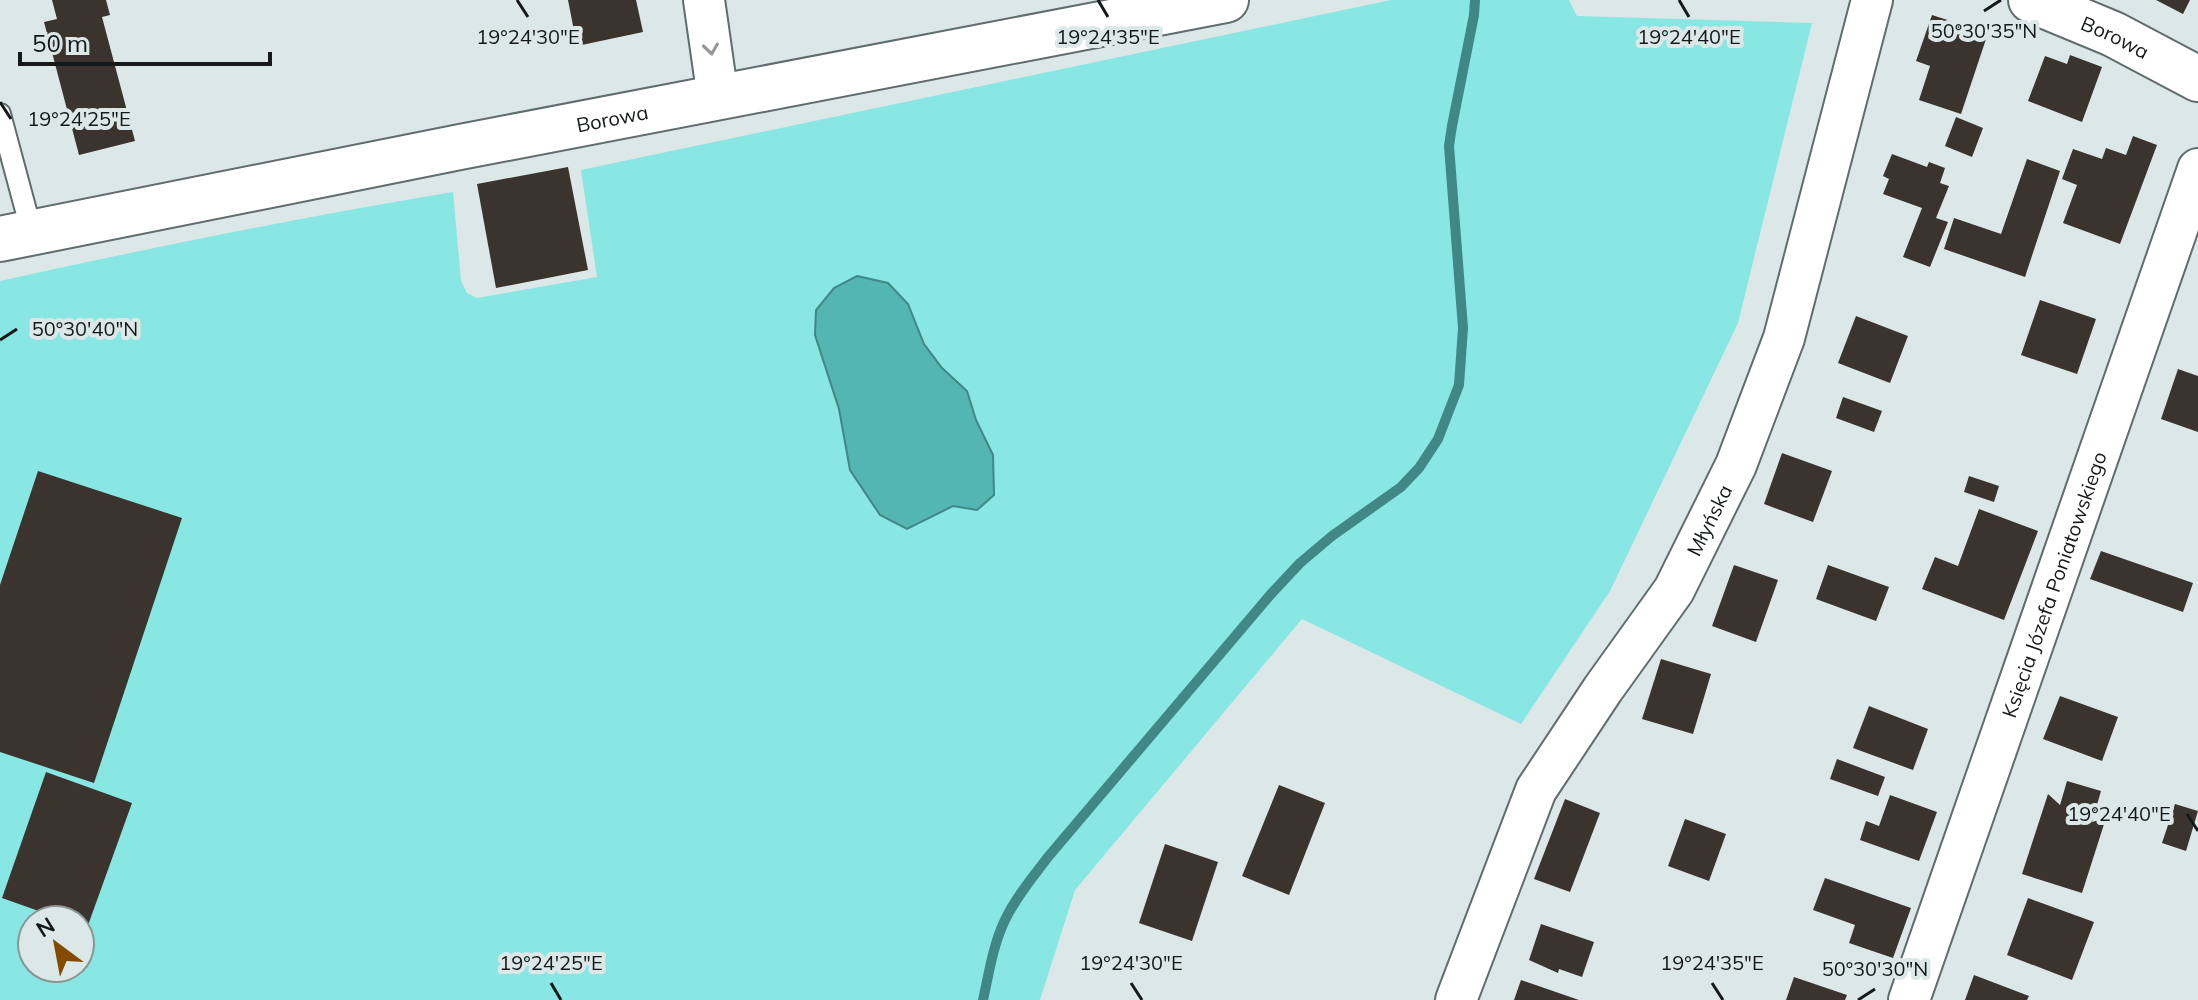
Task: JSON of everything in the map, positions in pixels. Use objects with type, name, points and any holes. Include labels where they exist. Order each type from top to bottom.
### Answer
[{"type":"street","points":[[704,0],[718,98]]},
{"type":"street","name":"Borowa","points":[[16,236],[475,144],[1226,0]]},
{"type":"street","name":"Młyńska","points":[[1456,1000],[1536,790],[1674,590],[1736,465],[1784,338],[1872,0]]},
{"type":"street","name":"Borowa","points":[[2031,0],[2113,34],[2198,79]]},
{"type":"street","name":"Księcia Józefa Poniatowskiego","points":[[1909,1000],[2198,169]]},
{"type":"lane","points":[[0,114],[16,236]]},
{"type":"shaded area","points":[[1391,0],[1569,0],[1577,16],[1812,23],[1738,323],[1610,591],[1521,724],[1302,619],[1075,890],[1040,1000],[0,1000],[0,281],[226,234],[453,192],[461,281],[467,293],[477,298],[597,277],[581,170]],"holes":[[[908,304],[924,344],[942,368],[967,391],[976,420],[993,455],[977,510],[953,506],[907,529],[880,515],[850,470],[839,409]]]},
{"type":"shaded area","points":[[857,276],[888,283],[908,304],[924,344],[942,368],[967,391],[976,420],[993,455],[994,495],[977,510],[953,506],[907,529],[880,515],[850,470],[839,409],[815,335],[816,310],[834,288]]},
{"type":"building","points":[[52,0],[106,0],[110,15],[102,17],[135,141],[79,155],[44,22],[57,19]]},
{"type":"building","points":[[568,0],[636,0],[643,32],[577,46]]},
{"type":"building","points":[[2156,0],[2190,0],[2183,14]]},
{"type":"building","points":[[1932,15],[1988,33],[1961,114],[1919,100],[1930,66],[1916,61]]},
{"type":"building","points":[[2070,55],[2102,67],[2082,122],[2028,101],[2045,56],[2067,64]]},
{"type":"building","points":[[1956,117],[1983,128],[1972,157],[1945,146]]},
{"type":"building","points":[[2133,136],[2157,145],[2120,244],[2063,223],[2077,185],[2062,179],[2073,149],[2102,159],[2106,148],[2126,155]]},
{"type":"building","points":[[1892,154],[1927,167],[1929,162],[1945,168],[1940,183],[1949,186],[1936,218],[1948,222],[1930,267],[1903,257],[1922,208],[1883,194],[1889,179],[1883,176]]},
{"type":"building","points":[[2027,159],[2060,171],[2025,277],[1944,249],[1954,218],[2001,234]]},
{"type":"building","points":[[568,167],[588,270],[496,288],[477,184]]},
{"type":"building","points":[[2040,300],[2096,319],[2077,374],[2021,355]]},
{"type":"building","points":[[1856,316],[1908,336],[1890,383],[1838,363]]},
{"type":"building","points":[[2178,369],[2198,376],[2198,432],[2161,419]]},
{"type":"building","points":[[1843,397],[1882,411],[1874,432],[1836,418]]},
{"type":"building","points":[[1782,453],[1832,471],[1813,522],[1764,504]]},
{"type":"building","points":[[38,471],[182,518],[94,783],[0,752],[0,585]]},
{"type":"building","points":[[1969,476],[1999,486],[1994,502],[1964,492]]},
{"type":"building","points":[[1979,509],[2038,531],[2004,620],[1922,589],[1935,557],[1958,566]]},
{"type":"building","points":[[2101,551],[2193,583],[2183,612],[2090,579]]},
{"type":"building","points":[[1734,565],[1778,580],[1756,642],[1712,626]]},
{"type":"building","points":[[1828,565],[1889,587],[1876,621],[1816,599]]},
{"type":"building","points":[[1661,659],[1711,674],[1693,734],[1642,719]]},
{"type":"building","points":[[2060,696],[2118,717],[2102,761],[2043,739]]},
{"type":"building","points":[[1869,706],[1928,729],[1913,770],[1853,748]]},
{"type":"building","points":[[1837,759],[1885,777],[1878,796],[1830,779]]},
{"type":"building","points":[[46,772],[132,803],[96,904],[19,904],[2,898]]},
{"type":"building","points":[[2067,781],[2101,791],[2092,822],[2106,818],[2082,893],[2022,874],[2048,794],[2060,805]]},
{"type":"building","points":[[1279,785],[1325,803],[1289,895],[1242,876]]},
{"type":"building","points":[[1890,795],[1937,812],[1919,861],[1860,840],[1866,821],[1879,826]]},
{"type":"building","points":[[1565,799],[1600,813],[1570,892],[1534,879]]},
{"type":"building","points":[[2175,804],[2198,811],[2186,851],[2162,843]]},
{"type":"building","points":[[1685,819],[1726,834],[1709,881],[1668,866]]},
{"type":"building","points":[[1165,844],[1218,862],[1192,941],[1139,923]]},
{"type":"building","points":[[1825,878],[1911,908],[1893,958],[1849,943],[1855,925],[1813,910]]},
{"type":"building","points":[[2028,898],[2094,922],[2072,980],[2007,955]]},
{"type":"building","points":[[1541,924],[1594,942],[1582,977],[1559,969],[1558,973],[1529,960]]},
{"type":"building","points":[[1974,975],[2029,996],[2027,1000],[1965,1000]]},
{"type":"building","points":[[1794,977],[1847,995],[1845,1000],[1786,1000]]},
{"type":"building","points":[[1521,980],[1579,1000],[1514,1000]]},
{"type":"waterway","points":[[983,1000],[994,949],[1005,920],[1019,895],[1048,857],[1271,594],[1300,563],[1332,536],[1401,487],[1419,468],[1438,439],[1459,385],[1463,328],[1449,146],[1475,0]]}]
